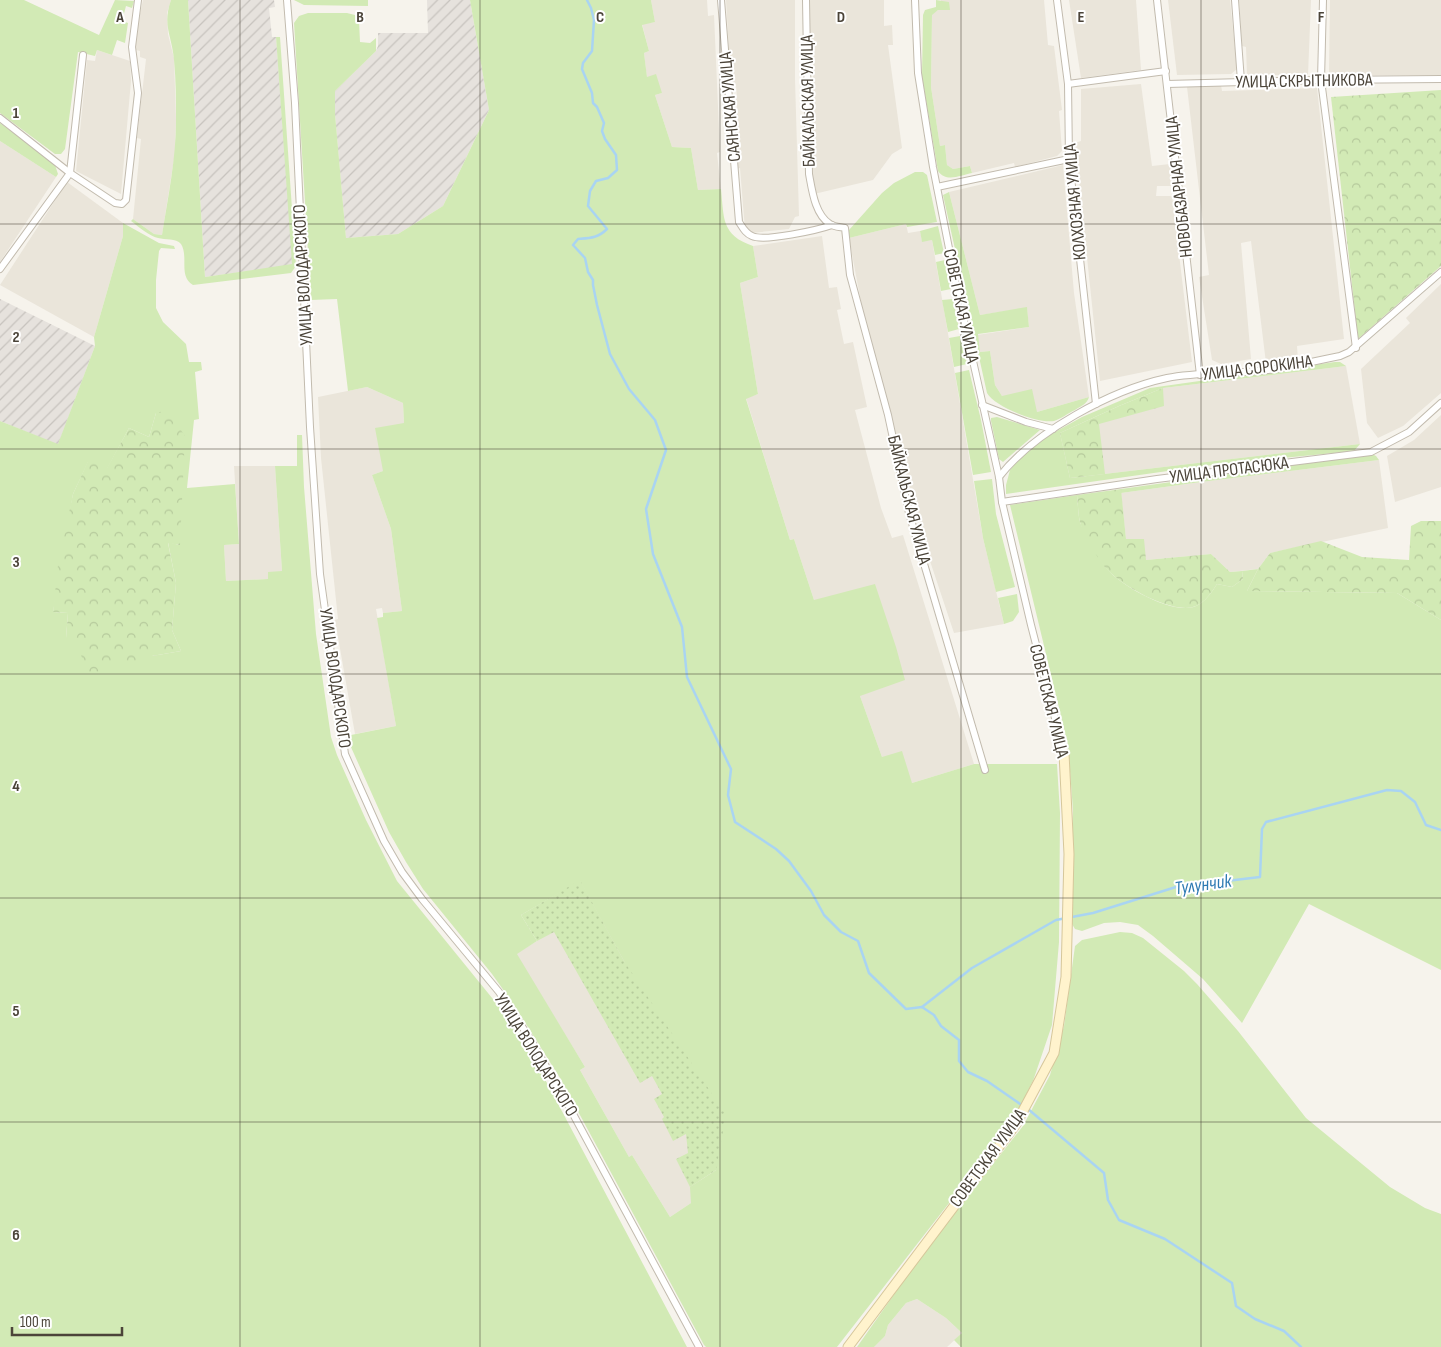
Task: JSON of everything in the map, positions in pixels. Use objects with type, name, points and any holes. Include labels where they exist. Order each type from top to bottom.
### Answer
[{"type":"street","points":[[0,118],[70,173],[115,203],[122,204],[126,200],[138,93],[132,47],[138,0]]},
{"type":"street","name":"УЛИЦА ВОЛОДАРСКОГО","points":[[287,0],[295,103],[310,426],[320,574],[345,754],[384,841],[402,872],[422,900],[499,992],[529,1037],[566,1101],[699,1347]]},
{"type":"street","name":"САЯНСКАЯ УЛИЦА","points":[[721,0],[738,214],[744,231],[753,237],[762,238],[816,230],[832,225]]},
{"type":"street","name":"БАЙКАЛЬСКАЯ УЛИЦА","points":[[806,0],[809,174],[812,195],[820,212],[829,224],[846,228],[850,275],[888,415],[909,513],[985,770]]},
{"type":"street","name":"СОВЕТСКАЯ УЛИЦА","points":[[848,1347],[1016,1124],[1054,1053],[1066,977],[1069,854],[1064,753],[1002,502],[999,477],[936,187],[922,107],[914,0]]},
{"type":"street","name":"КОЛХОЗНАЯ УЛИЦА","points":[[1057,0],[1068,84],[1069,159],[1096,404]]},
{"type":"street","name":"НОВОБАЗАРНАЯ УЛИЦА","points":[[1157,0],[1200,375]]},
{"type":"street","points":[[1235,0],[1241,81]]},
{"type":"street","points":[[1323,0],[1322,80],[1356,348]]},
{"type":"street","points":[[0,269],[70,173],[83,56]]},
{"type":"street","points":[[1068,84],[1166,71]]},
{"type":"street","name":"УЛИЦА СКРЫТНИКОВА","points":[[1167,84],[1241,81],[1441,79]]},
{"type":"street","points":[[936,187],[1069,159]]},
{"type":"street","name":"УЛИЦА СОРОКИНА","points":[[999,477],[1014,460],[1053,429],[1096,404],[1152,382],[1169,377],[1260,371],[1340,356],[1356,348],[1441,272]]},
{"type":"street","name":"УЛИЦА ПРОТАСЮКА","points":[[1002,502],[1157,479],[1371,452],[1409,432],[1441,403]]},
{"type":"street","points":[[982,405],[1026,422],[1053,429]]},
{"type":"shaded area","points":[[143,0],[171,0],[167,13],[168,34],[174,58],[175,153],[162,235],[154,234],[133,219],[141,139],[137,138],[146,59],[140,57],[140,51],[132,49]]},
{"type":"shaded area","points":[[188,0],[274,0],[275,7],[269,8],[272,37],[276,37],[293,265],[205,277]]},
{"type":"shaded area","points":[[427,0],[470,0],[489,110],[443,206],[398,234],[346,238],[335,114],[335,91],[376,51],[378,33],[428,33]]},
{"type":"shaded area","points":[[651,0],[707,0],[708,16],[714,15],[720,152],[717,153],[721,189],[698,190],[691,148],[672,147],[655,95],[662,93],[647,78],[644,53],[649,51],[642,24],[655,22]]},
{"type":"shaded area","points":[[726,0],[795,0],[799,216],[795,217],[789,229],[751,233],[745,230],[740,168],[737,169],[733,111],[737,110],[737,103],[735,103],[734,98],[737,97],[736,85],[731,85]]},
{"type":"shaded area","points":[[810,0],[884,0],[884,26],[892,25],[893,45],[888,45],[902,148],[892,154],[873,180],[814,194],[812,153],[813,64],[810,63]]},
{"type":"shaded area","points":[[941,0],[1044,0],[1048,45],[1054,46],[1062,110],[1059,111],[1062,151],[1057,156],[1015,167],[1014,163],[972,173],[970,166],[953,169],[947,165],[945,145],[940,146],[931,87],[932,14],[938,10]]},
{"type":"shaded area","points":[[1069,0],[1136,0],[1141,70],[1081,78]]},
{"type":"shaded area","points":[[1168,0],[1230,0],[1237,69],[1231,74],[1177,75]]},
{"type":"shaded area","points":[[1239,0],[1311,0],[1308,75],[1247,75],[1246,47],[1242,46]]},
{"type":"shaded area","points":[[1330,0],[1441,0],[1441,75],[1329,75]]},
{"type":"shaded area","points":[[97,50],[130,61],[131,81],[121,194],[76,171],[87,60],[95,61]]},
{"type":"shaded area","points":[[1141,84],[1152,166],[1170,164],[1172,186],[1157,186],[1156,196],[1172,196],[1192,362],[1100,381],[1075,143],[1081,141],[1081,89]]},
{"type":"shaded area","points":[[1221,85],[1222,91],[1317,88],[1344,339],[1297,346],[1298,360],[1266,363],[1251,241],[1241,243],[1251,359],[1221,364],[1212,360],[1199,277],[1209,275],[1187,87]]},
{"type":"shaded area","points":[[0,141],[56,177],[0,262]]},
{"type":"shaded area","points":[[1063,165],[1074,293],[1089,397],[1037,412],[1002,396],[995,385],[990,351],[980,352],[977,335],[1029,327],[1027,308],[980,315],[949,192]]},
{"type":"shaded area","points":[[67,182],[123,223],[123,236],[94,337],[0,285]]},
{"type":"shaded area","points":[[906,224],[908,233],[920,231],[922,241],[932,240],[983,538],[1004,624],[954,633],[926,549],[863,313],[849,238]]},
{"type":"shaded area","points":[[822,236],[829,288],[837,287],[841,309],[837,310],[844,344],[853,342],[867,407],[855,410],[881,508],[892,538],[903,535],[974,764],[912,783],[882,757],[860,696],[814,600],[794,539],[790,540],[746,398],[758,394],[740,283],[758,277],[753,246]]},
{"type":"shaded area","points":[[1441,284],[1441,393],[1403,426],[1378,438],[1367,423],[1361,369],[1410,323],[1406,318]]},
{"type":"shaded area","points":[[0,299],[95,346],[58,445],[0,421]]},
{"type":"shaded area","points":[[1346,366],[1360,444],[1070,478],[1060,433],[1163,388]]},
{"type":"shaded area","points":[[367,387],[403,403],[404,423],[383,471],[372,475],[391,529],[402,611],[383,613],[382,608],[376,609],[396,726],[355,734],[335,620],[338,619],[321,458],[318,397]]},
{"type":"shaded area","points":[[1441,415],[1441,487],[1395,502],[1387,456],[1414,440]]},
{"type":"shaded area","points":[[1379,460],[1388,528],[1270,553],[1258,569],[1230,572],[1211,554],[1146,560],[1126,539],[1121,493]]},
{"type":"shaded area","points":[[234,466],[275,466],[282,571],[269,579],[226,581],[224,545],[239,544]]},
{"type":"shaded area","points":[[580,880],[726,1115],[691,1203],[670,1217],[632,1155],[629,1157],[580,1070],[585,1067],[516,954],[537,941]]},
{"type":"shaded area","points":[[917,1299],[946,1318],[962,1333],[947,1347],[874,1347],[885,1336],[888,1325],[906,1303]]},
{"type":"green space","points":[[0,0],[24,0],[99,35],[115,0],[134,1],[132,8],[126,6],[122,21],[128,23],[125,43],[117,40],[112,55],[97,50],[95,56],[78,52],[65,149],[61,154],[55,154],[0,113]]},
{"type":"green space","points":[[171,0],[188,0],[205,277],[292,264],[276,37],[280,37],[296,266],[291,273],[193,285],[186,277],[181,244],[151,235],[131,221],[133,219],[154,234],[162,235],[176,135],[175,68],[167,24]]},
{"type":"green space","points":[[294,0],[368,0],[368,6],[304,5]]},
{"type":"green space","points":[[470,0],[651,0],[655,22],[642,25],[649,51],[644,53],[647,77],[656,74],[662,93],[655,95],[672,147],[691,148],[698,190],[721,189],[726,224],[735,237],[753,246],[758,277],[740,283],[758,394],[746,399],[790,540],[794,539],[814,600],[875,584],[896,647],[905,680],[860,696],[882,757],[902,751],[912,783],[974,764],[1057,764],[1060,813],[1059,942],[1052,1025],[1033,1081],[1012,1122],[837,1347],[706,1347],[704,1345],[560,1078],[492,974],[423,889],[406,862],[389,832],[346,736],[396,726],[377,618],[383,617],[383,613],[402,611],[391,529],[372,475],[383,471],[375,428],[404,423],[403,403],[367,387],[348,391],[337,299],[311,300],[294,23],[299,16],[308,13],[347,13],[355,15],[359,20],[360,42],[370,43],[376,38],[376,51],[335,91],[335,114],[346,238],[398,234],[443,206],[489,110]],"holes":[[[580,881],[624,961],[716,1170],[690,1187],[691,1203],[670,1217],[632,1155],[629,1157],[580,1070],[585,1067],[517,954],[537,941],[521,915]]]},
{"type":"green space","points":[[936,0],[949,2],[950,10],[938,10],[932,15],[931,87],[940,146],[945,145],[947,165],[953,169],[970,166],[972,173],[954,177],[945,177],[938,171],[922,77],[923,15],[925,10],[936,7]]},
{"type":"green space","points":[[1441,90],[1441,266],[1358,339],[1331,97]]},
{"type":"green space","points":[[0,123],[54,162],[58,174],[56,177],[0,141]]},
{"type":"green space","points":[[915,172],[923,172],[927,175],[937,222],[907,227],[906,224],[849,238],[849,230],[882,193],[894,183]]},
{"type":"green space","points":[[949,192],[980,315],[1027,307],[1029,327],[978,334],[980,352],[990,351],[995,385],[1002,396],[1032,389],[1037,412],[1089,397],[1084,405],[1059,419],[1047,421],[1028,417],[1007,409],[987,393],[943,195]]},
{"type":"green space","points":[[123,223],[159,243],[174,246],[175,249],[161,248],[159,251],[156,308],[163,322],[186,344],[189,362],[201,362],[202,370],[195,372],[199,419],[194,420],[187,488],[235,484],[239,544],[224,545],[226,581],[268,579],[268,572],[282,571],[275,466],[297,466],[297,435],[302,435],[304,487],[316,634],[331,737],[337,755],[366,820],[397,881],[501,1009],[547,1083],[687,1347],[0,1347],[0,421],[58,444],[95,346],[94,337],[123,236]],"holes":[[[156,413],[179,545],[168,542],[176,583],[172,630],[181,651],[152,656],[75,638],[66,638],[68,613],[53,612],[73,494],[88,462],[107,469],[129,428],[149,437]]]},
{"type":"green space","points":[[938,226],[944,253],[935,255],[932,240],[922,242],[920,231]]},
{"type":"green space","points":[[945,260],[951,289],[941,291],[936,262]]},
{"type":"green space","points":[[953,299],[959,329],[948,332],[942,300]]},
{"type":"green space","points":[[960,336],[967,364],[954,367],[949,338]]},
{"type":"green space","points":[[1340,362],[1346,366],[1163,388],[1060,433],[1070,478],[1360,444],[1354,451],[1203,466],[1006,494],[1010,470],[1021,457],[1046,437],[1082,417],[1150,388]]},
{"type":"green space","points":[[969,370],[991,472],[973,475],[955,373]]},
{"type":"green space","points":[[1163,388],[1164,406],[1099,424],[1105,474],[1070,478],[1060,433]]},
{"type":"green space","points":[[167,410],[185,436],[180,545],[168,543],[176,583],[172,630],[181,651],[152,656],[88,675],[75,638],[66,638],[68,613],[53,612],[58,565],[73,494],[88,461],[107,468],[129,428],[149,437],[156,413]]},
{"type":"green space","points":[[997,417],[1040,430],[1003,462],[999,459],[991,421],[991,418]]},
{"type":"green space","points":[[1372,454],[1379,460],[1121,493],[1121,489]]},
{"type":"green space","points":[[992,479],[996,514],[1015,587],[996,592],[983,538],[974,481]]},
{"type":"green space","points":[[1121,489],[1126,539],[1144,539],[1146,560],[1211,554],[1230,572],[1242,571],[1243,579],[1232,587],[1217,584],[1202,602],[1196,606],[1186,608],[1160,602],[1121,581],[1104,566],[1087,540],[1080,522],[1077,495]]},
{"type":"green space","points":[[1077,495],[1080,522],[1092,546],[1107,569],[1136,591],[1162,603],[1186,608],[1196,606],[1211,593],[1217,584],[1232,587],[1243,579],[1242,571],[1258,569],[1247,591],[1397,593],[1441,620],[1441,970],[1309,904],[1242,1023],[1203,979],[1138,925],[1120,922],[1104,923],[1082,931],[1075,929],[1072,924],[1073,810],[1068,745],[1010,505]]},
{"type":"green space","points":[[1421,521],[1441,521],[1441,620],[1397,593],[1247,591],[1258,569],[1270,553],[1321,541],[1362,557],[1409,560],[1411,526]]},
{"type":"green space","points":[[1017,594],[1019,612],[1013,621],[1004,624],[998,598]]},
{"type":"green space","points":[[580,880],[624,961],[726,1115],[716,1170],[690,1187],[676,1159],[688,1153],[686,1134],[673,1141],[662,1119],[664,1117],[654,1099],[662,1094],[652,1076],[640,1083],[554,932],[537,941],[521,915]]},
{"type":"green space","points":[[1120,932],[1132,933],[1143,938],[1197,984],[1238,1031],[1306,1118],[1390,1187],[1425,1208],[1441,1214],[1441,1347],[961,1347],[954,1340],[962,1333],[946,1318],[917,1299],[906,1303],[888,1325],[885,1336],[874,1347],[857,1347],[956,1211],[1023,1126],[1050,1075],[1064,1026],[1075,946],[1082,940]]},
{"type":"waterway","points":[[587,0],[594,20],[592,51],[583,63],[582,69],[592,93],[593,103],[597,107],[604,123],[602,131],[605,139],[616,155],[617,170],[608,178],[596,181],[590,191],[588,206],[607,229],[597,236],[578,239],[573,245],[585,258],[588,272],[593,280],[597,305],[610,354],[629,389],[655,420],[666,450],[646,509],[653,554],[682,627],[687,677],[731,769],[728,795],[735,822],[776,849],[789,861],[811,891],[824,915],[841,932],[858,941],[869,973],[906,1009],[922,1007],[934,1015],[941,1026],[959,1040],[959,1061],[968,1072],[987,1081],[1023,1106]]},
{"type":"waterway","name":"Тулунчик","points":[[922,1007],[972,968],[1056,920],[1093,913],[1176,887],[1260,877],[1262,829],[1266,822],[1387,790],[1401,791],[1415,802],[1426,825],[1441,830]]},
{"type":"waterway","points":[[1028,1109],[1104,1173],[1108,1200],[1119,1220],[1165,1239],[1232,1283],[1236,1306],[1255,1319],[1284,1331],[1301,1347]]}]
